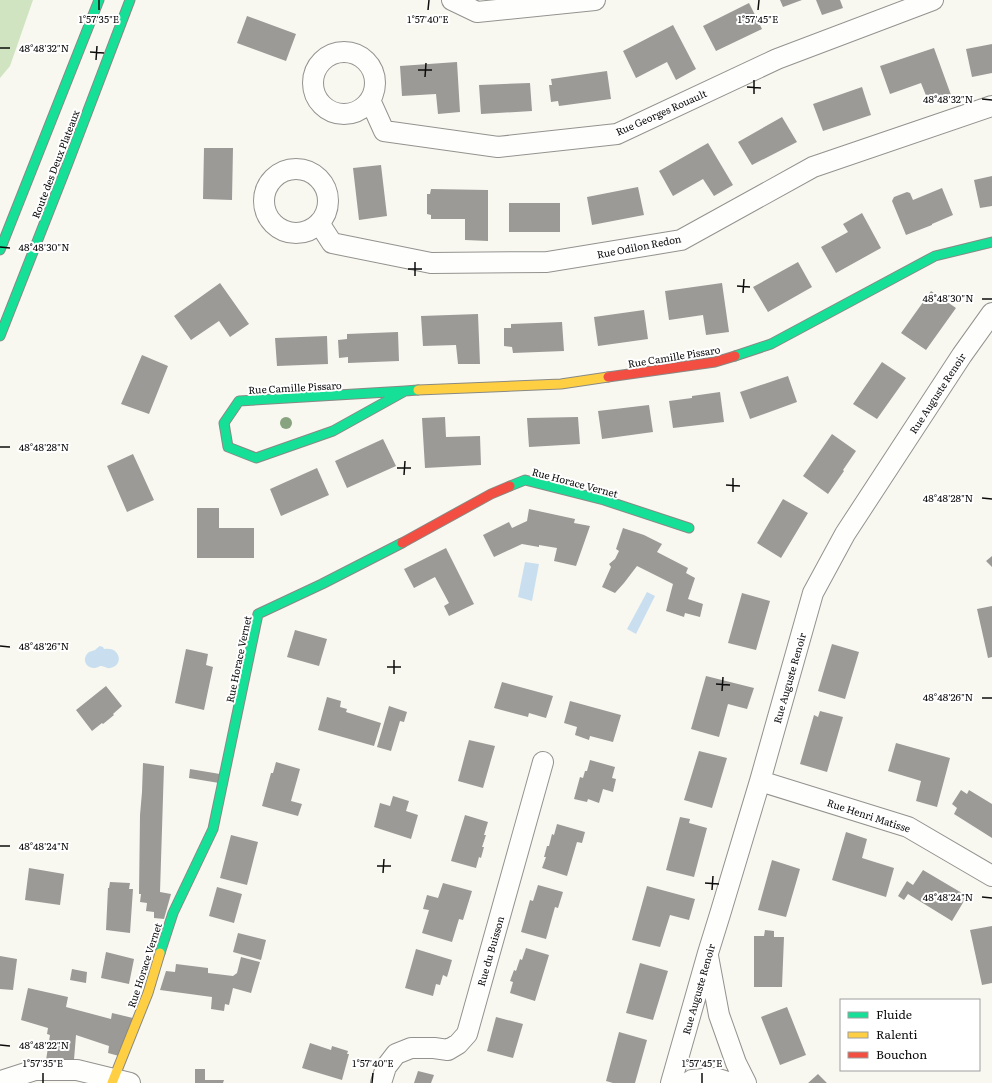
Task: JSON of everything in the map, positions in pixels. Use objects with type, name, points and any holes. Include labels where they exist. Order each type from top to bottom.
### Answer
[{"type":"street","name":"Route des Deux Plateaux","points":[[0,250],[99,0]]},
{"type":"street","name":"Route des Deux Plateaux","points":[[0,336],[130,0]]},
{"type":"street","points":[[452,0],[477,12],[596,0]]},
{"type":"street","name":"Rue Georges Rouault","points":[[370,100],[384,131],[498,147],[617,134],[776,59],[933,0]]},
{"type":"street","name":"Rue Odilon Redon","points":[[319,223],[332,243],[431,264],[547,262],[681,240],[813,167],[992,106]]},
{"type":"street","name":"Rue Camille Pissaro","points":[[405,391],[333,431],[256,458],[228,447],[224,422],[239,401],[405,391],[561,384],[715,362],[771,344],[935,256],[992,242]]},
{"type":"street","name":"Rue Auguste Renoir","points":[[671,1083],[708,952],[760,781],[813,593],[845,534],[962,355],[992,313]]},
{"type":"street","name":"Rue Horace Vernet","points":[[119,1082],[173,913],[213,829],[258,614],[322,584],[491,494],[525,480],[604,500],[689,528]]},
{"type":"street","name":"Rue du Buisson","points":[[381,1083],[386,1067],[396,1054],[411,1048],[434,1048],[448,1050],[458,1044],[467,1034],[543,762]]},
{"type":"street","name":"Rue Henri Matisse","points":[[760,781],[908,827],[992,876]]},
{"type":"street","points":[[708,952],[719,1015],[736,1063],[746,1083]]},
{"type":"street","points":[[4,1081],[35,1070],[77,1070],[119,1082]]},
{"type":"street","points":[[688,1083],[692,1080],[715,1078],[731,1083]]},
{"type":"green space","points":[[0,0],[33,0],[10,66],[0,78]]},
{"type":"water","points":[[525,562],[539,564],[532,601],[518,597]]},
{"type":"water","points":[[647,592],[655,596],[636,634],[627,629]]},
{"type":"water","points":[[100,646],[104,649],[114,650],[117,653],[119,660],[117,664],[109,668],[100,666],[92,668],[87,665],[85,662],[86,655]]},
{"type":"building","points":[[780,0],[802,0],[783,7]]},
{"type":"building","points":[[816,0],[840,0],[843,8],[822,15]]},
{"type":"building","points":[[749,3],[762,29],[716,51],[703,26]]},
{"type":"building","points":[[247,16],[296,34],[286,61],[237,43]]},
{"type":"building","points":[[673,25],[696,69],[676,80],[667,62],[636,78],[623,51]]},
{"type":"building","points":[[992,44],[992,73],[972,77],[966,49]]},
{"type":"building","points":[[934,48],[951,95],[929,103],[921,83],[890,94],[880,66]]},
{"type":"building","points":[[457,62],[460,112],[438,114],[436,94],[402,96],[400,66]]},
{"type":"building","points":[[607,71],[611,99],[559,106],[558,101],[551,102],[549,85],[552,85],[551,79]]},
{"type":"building","points":[[530,83],[532,111],[481,114],[479,85]]},
{"type":"building","points":[[862,87],[871,115],[823,131],[813,104]]},
{"type":"building","points":[[782,117],[797,142],[752,165],[738,142]]},
{"type":"building","points":[[708,143],[733,185],[714,196],[703,179],[673,196],[659,171]]},
{"type":"building","points":[[204,148],[233,148],[232,200],[203,199]]},
{"type":"building","points":[[381,165],[387,216],[359,220],[353,168]]},
{"type":"building","points":[[992,176],[992,206],[980,208],[974,180]]},
{"type":"building","points":[[638,187],[644,215],[592,225],[587,197]]},
{"type":"building","points":[[942,188],[953,215],[906,235],[892,201],[894,197],[907,192],[910,193],[913,200]]},
{"type":"building","points":[[431,189],[488,190],[488,241],[465,240],[465,219],[431,219],[431,215],[427,214],[427,194],[430,194]]},
{"type":"building","points":[[509,203],[560,203],[560,232],[509,232]]},
{"type":"building","points":[[862,213],[881,248],[836,273],[821,247],[848,232],[843,224]]},
{"type":"building","points":[[798,262],[812,287],[768,312],[753,287]]},
{"type":"building","points":[[220,283],[249,324],[230,337],[219,321],[191,340],[174,316]]},
{"type":"building","points":[[722,283],[729,332],[706,335],[703,315],[669,320],[665,291]]},
{"type":"building","points":[[931,291],[956,308],[926,350],[901,333]]},
{"type":"building","points":[[644,310],[648,339],[598,346],[594,317]]},
{"type":"building","points":[[478,314],[480,364],[458,364],[456,345],[423,346],[421,316]]},
{"type":"building","points":[[562,322],[564,351],[513,353],[512,347],[504,346],[504,328],[511,328],[511,324]]},
{"type":"building","points":[[398,332],[399,361],[348,363],[348,357],[339,358],[338,340],[347,339],[347,334]]},
{"type":"building","points":[[327,336],[328,364],[277,366],[275,338]]},
{"type":"building","points":[[142,355],[168,366],[149,414],[121,404]]},
{"type":"building","points":[[882,362],[906,378],[877,419],[853,404]]},
{"type":"building","points":[[788,376],[797,402],[750,419],[740,392]]},
{"type":"building","points":[[720,392],[724,422],[673,428],[669,401]]},
{"type":"building","points":[[649,405],[653,432],[602,439],[598,411]]},
{"type":"building","points":[[445,417],[446,437],[480,436],[481,465],[425,468],[422,418]]},
{"type":"building","points":[[578,417],[580,444],[529,447],[527,418]]},
{"type":"building","points":[[832,434],[856,451],[828,494],[803,476]]},
{"type":"building","points":[[383,439],[396,466],[347,488],[335,461]]},
{"type":"building","points":[[133,454],[154,500],[127,512],[107,466]]},
{"type":"building","points":[[317,468],[329,495],[281,516],[270,489]]},
{"type":"building","points":[[783,499],[808,513],[781,558],[757,543]]},
{"type":"building","points":[[197,508],[219,508],[219,528],[254,528],[254,558],[197,558]]},
{"type":"building","points":[[529,509],[575,519],[574,523],[590,526],[576,566],[554,561],[557,548],[539,545],[539,547],[522,544],[494,557],[483,535],[509,522],[512,528],[527,521]]},
{"type":"building","points":[[623,528],[644,535],[662,544],[657,552],[688,568],[686,573],[695,578],[688,599],[703,604],[700,617],[685,613],[684,617],[666,611],[673,584],[637,566],[615,593],[602,587],[611,567],[609,564],[615,559],[619,551],[616,549]]},
{"type":"building","points":[[446,548],[474,604],[449,616],[444,606],[449,603],[435,577],[414,588],[404,569]]},
{"type":"building","points":[[992,556],[992,567],[986,561]]},
{"type":"building","points":[[742,593],[770,601],[756,650],[728,643]]},
{"type":"building","points":[[992,606],[992,657],[988,658],[977,609]]},
{"type":"building","points":[[295,630],[327,639],[319,666],[287,657]]},
{"type":"building","points":[[832,644],[859,652],[845,699],[818,691]]},
{"type":"building","points":[[186,649],[208,654],[206,665],[213,667],[204,710],[175,703]]},
{"type":"building","points":[[706,676],[754,688],[747,709],[728,704],[719,737],[691,729]]},
{"type":"building","points":[[502,682],[553,696],[546,718],[529,713],[528,717],[494,708]]},
{"type":"building","points":[[106,686],[122,706],[113,714],[114,715],[92,731],[76,710]]},
{"type":"building","points":[[327,697],[341,701],[340,707],[347,709],[346,712],[381,723],[374,746],[318,730]]},
{"type":"building","points":[[570,701],[621,715],[613,742],[590,736],[589,740],[575,735],[577,727],[564,723]]},
{"type":"building","points":[[389,706],[407,712],[404,722],[400,721],[391,751],[377,747]]},
{"type":"building","points":[[820,711],[843,717],[827,772],[800,764],[814,715],[818,717]]},
{"type":"building","points":[[469,740],[495,746],[483,788],[458,781]]},
{"type":"building","points":[[896,743],[950,758],[937,807],[916,801],[921,781],[888,771]]},
{"type":"building","points":[[699,751],[727,758],[712,808],[684,800]]},
{"type":"building","points":[[590,760],[615,767],[612,778],[616,779],[613,792],[603,789],[599,803],[588,799],[587,802],[574,799],[580,777],[583,778]]},
{"type":"building","points":[[276,762],[300,769],[291,801],[302,804],[298,816],[262,806],[271,773],[273,773]]},
{"type":"building","points":[[143,763],[164,766],[160,892],[171,894],[164,919],[154,918],[154,912],[146,911],[147,903],[140,902],[140,815]]},
{"type":"building","points":[[190,769],[220,774],[219,783],[189,778]]},
{"type":"building","points":[[961,790],[967,794],[969,790],[992,804],[992,838],[954,814],[957,808],[952,804]]},
{"type":"building","points":[[393,796],[409,801],[406,811],[418,815],[411,839],[374,827],[380,803],[390,806]]},
{"type":"building","points":[[465,815],[488,822],[482,847],[484,847],[476,868],[451,861]]},
{"type":"building","points":[[680,817],[690,819],[689,823],[707,828],[694,877],[666,870]]},
{"type":"building","points":[[557,824],[585,832],[582,843],[577,842],[567,876],[542,868],[546,857],[544,857],[547,846],[549,846],[552,834],[554,835]]},
{"type":"building","points":[[846,832],[867,839],[862,858],[894,868],[886,897],[832,880]]},
{"type":"building","points":[[231,835],[258,842],[247,885],[220,878]]},
{"type":"building","points":[[772,860],[800,869],[786,917],[758,910]]},
{"type":"building","points":[[29,868],[64,874],[60,905],[25,900]]},
{"type":"building","points":[[923,870],[967,896],[952,921],[908,894],[904,900],[898,896],[907,881],[913,885]]},
{"type":"building","points":[[110,882],[130,883],[129,889],[133,889],[130,933],[106,930],[108,888]]},
{"type":"building","points":[[443,883],[472,891],[463,920],[459,919],[452,942],[422,933],[429,910],[423,909],[427,895],[438,898]]},
{"type":"building","points":[[538,885],[563,892],[558,908],[555,907],[546,939],[521,932],[530,900],[533,901]]},
{"type":"building","points":[[647,886],[695,899],[689,920],[670,915],[660,947],[632,940]]},
{"type":"building","points":[[217,887],[242,894],[234,923],[209,916]]},
{"type":"building","points":[[992,926],[992,983],[982,985],[970,930]]},
{"type":"building","points":[[765,930],[774,931],[774,937],[784,937],[782,987],[754,987],[754,936],[764,936]]},
{"type":"building","points":[[238,933],[266,940],[261,960],[233,952]]},
{"type":"building","points":[[526,948],[549,955],[535,1001],[510,993],[513,982],[510,981],[514,970],[516,971],[520,959],[522,960]]},
{"type":"building","points":[[416,949],[452,960],[447,977],[443,975],[440,985],[436,984],[433,996],[405,988]]},
{"type":"building","points":[[106,952],[134,959],[129,984],[101,978]]},
{"type":"building","points":[[0,956],[17,959],[13,990],[0,989]]},
{"type":"building","points":[[241,957],[260,962],[251,993],[233,988],[229,1005],[225,1004],[224,1011],[211,1009],[212,997],[160,990],[166,971],[175,972],[176,964],[208,968],[208,973],[233,976],[237,973]]},
{"type":"building","points":[[640,963],[668,971],[653,1020],[626,1013]]},
{"type":"building","points":[[72,969],[87,972],[86,983],[70,980]]},
{"type":"building","points":[[28,988],[68,997],[66,1007],[111,1019],[112,1013],[133,1018],[119,1056],[108,1053],[109,1046],[76,1035],[74,1060],[46,1060],[50,1035],[47,1034],[48,1028],[21,1020]]},
{"type":"building","points":[[787,1007],[806,1055],[780,1065],[761,1017]]},
{"type":"building","points":[[496,1017],[523,1024],[513,1058],[487,1051]]},
{"type":"building","points":[[619,1032],[647,1040],[635,1083],[613,1083],[606,1081]]},
{"type":"building","points":[[310,1043],[331,1050],[332,1046],[348,1051],[347,1054],[349,1054],[342,1080],[302,1068]]},
{"type":"building","points":[[195,1069],[205,1069],[205,1080],[224,1080],[223,1083],[195,1083]]},
{"type":"building","points":[[418,1071],[434,1075],[431,1083],[414,1083]]},
{"type":"building","points":[[818,1074],[827,1083],[808,1083]]},
{"type":"traffic: fast","points":[[0,250],[99,0]]},
{"type":"traffic: fast","points":[[0,336],[130,0]]},
{"type":"traffic: fast","points":[[735,356],[771,344],[935,256],[992,242]]},
{"type":"traffic: fast","points":[[405,391],[333,431],[256,458],[228,447],[224,423],[239,401],[418,390]]},
{"type":"traffic: fast","points":[[510,486],[525,480],[604,500],[689,528]]},
{"type":"traffic: fast","points":[[160,953],[173,913],[213,829],[258,614],[322,584],[402,543]]},
{"type":"traffic: slow","points":[[418,390],[561,384],[608,377]]},
{"type":"traffic: slow","points":[[112,1083],[148,993],[160,953]]},
{"type":"traffic: jam","points":[[608,377],[715,362],[735,356]]},
{"type":"traffic: jam","points":[[402,543],[491,494],[510,486]]}]
